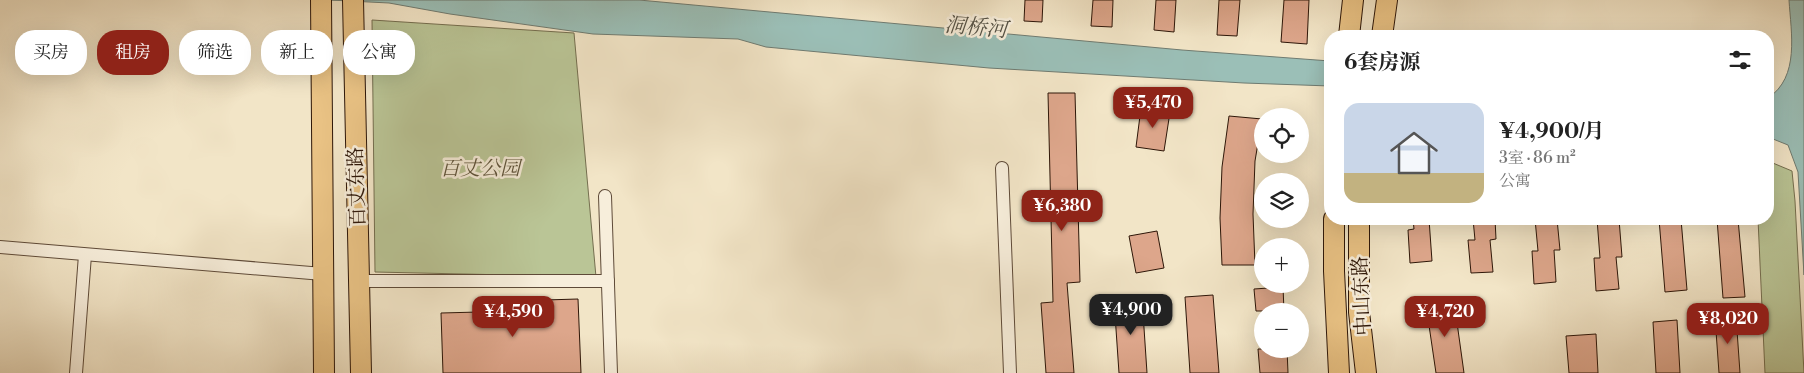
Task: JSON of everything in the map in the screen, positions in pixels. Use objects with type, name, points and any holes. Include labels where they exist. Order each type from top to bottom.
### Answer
[{"type":"main road","name":"百丈东路","points":[[321,0],[324,373]]},
{"type":"main road","name":"百丈东路","points":[[353,0],[361,373]]},
{"type":"main road","points":[[1350,30],[1353,0]]},
{"type":"main road","points":[[1383,30],[1387,0]]},
{"type":"main road","name":"中山东路","points":[[1334,225],[1334,271],[1339,373]]},
{"type":"main road","name":"中山东路","points":[[1359,225],[1360,312],[1366,373]]},
{"type":"street","points":[[1002,168],[1010,373]]},
{"type":"street","points":[[605,196],[610,373]]},
{"type":"street","points":[[0,247],[323,274]]},
{"type":"street","points":[[76,373],[85,255]]},
{"type":"street","points":[[359,281],[608,281]]},
{"type":"green space","name":"百丈公园","points":[[372,20],[574,33],[596,277],[375,272],[373,75],[415,75],[415,30],[372,30]]},
{"type":"green space","points":[[1774,164],[1792,171],[1804,373],[1765,373],[1758,225],[1774,225]]},
{"type":"water","points":[[330,0],[639,0],[1182,50],[1324,61],[1324,86],[989,68],[766,47],[738,39],[593,34],[450,14],[389,3]]},
{"type":"water","points":[[1789,0],[1804,0],[1804,275],[1798,172],[1788,145],[1774,139],[1774,93],[1785,78],[1789,66],[1792,40]]},
{"type":"building","points":[[1025,0],[1043,0],[1042,22],[1024,21]]},
{"type":"building","points":[[1093,0],[1113,0],[1112,27],[1091,26]]},
{"type":"building","points":[[1156,0],[1176,0],[1174,32],[1154,30]]},
{"type":"building","points":[[1219,0],[1240,0],[1237,36],[1217,35]]},
{"type":"building","points":[[1284,0],[1309,0],[1307,44],[1281,42]]},
{"type":"building","points":[[1048,93],[1075,93],[1080,282],[1067,283],[1074,373],[1046,373],[1041,303],[1053,302]]},
{"type":"building","points":[[1141,108],[1170,112],[1164,151],[1136,147]]},
{"type":"building","points":[[1229,116],[1254,118],[1254,265],[1222,265],[1220,218],[1222,167]]},
{"type":"building","points":[[1414,225],[1429,225],[1432,261],[1410,263],[1408,230],[1414,229]]},
{"type":"building","points":[[1474,225],[1495,225],[1496,239],[1490,240],[1493,272],[1471,273],[1468,240],[1475,240]]},
{"type":"building","points":[[1536,225],[1558,225],[1560,250],[1554,250],[1556,282],[1534,284],[1532,251],[1538,251]]},
{"type":"building","points":[[1597,225],[1619,225],[1622,257],[1616,257],[1619,289],[1596,291],[1594,258],[1600,258]]},
{"type":"building","points":[[1659,225],[1682,225],[1687,290],[1665,292]]},
{"type":"building","points":[[1717,225],[1739,225],[1745,297],[1723,298]]},
{"type":"building","points":[[1157,231],[1164,268],[1136,273],[1129,236]]},
{"type":"building","points":[[1254,293],[1283,293],[1284,303],[1255,303]]},
{"type":"building","points":[[1213,295],[1219,373],[1190,373],[1185,297]]},
{"type":"building","points":[[1142,298],[1147,373],[1119,373],[1114,300]]},
{"type":"building","points":[[578,299],[581,373],[443,373],[441,313],[479,312],[479,302]]},
{"type":"building","points":[[1454,301],[1464,373],[1436,373],[1426,305]]},
{"type":"building","points":[[1736,316],[1740,373],[1719,373],[1715,317]]},
{"type":"building","points":[[1677,320],[1680,373],[1656,373],[1653,322]]},
{"type":"building","points":[[1596,334],[1598,373],[1569,373],[1566,336]]},
{"type":"building","points":[[1259,358],[1287,358],[1288,373],[1260,373]]},
{"type":"water label","name":"洞桥河","points":[[976,27]]}]
